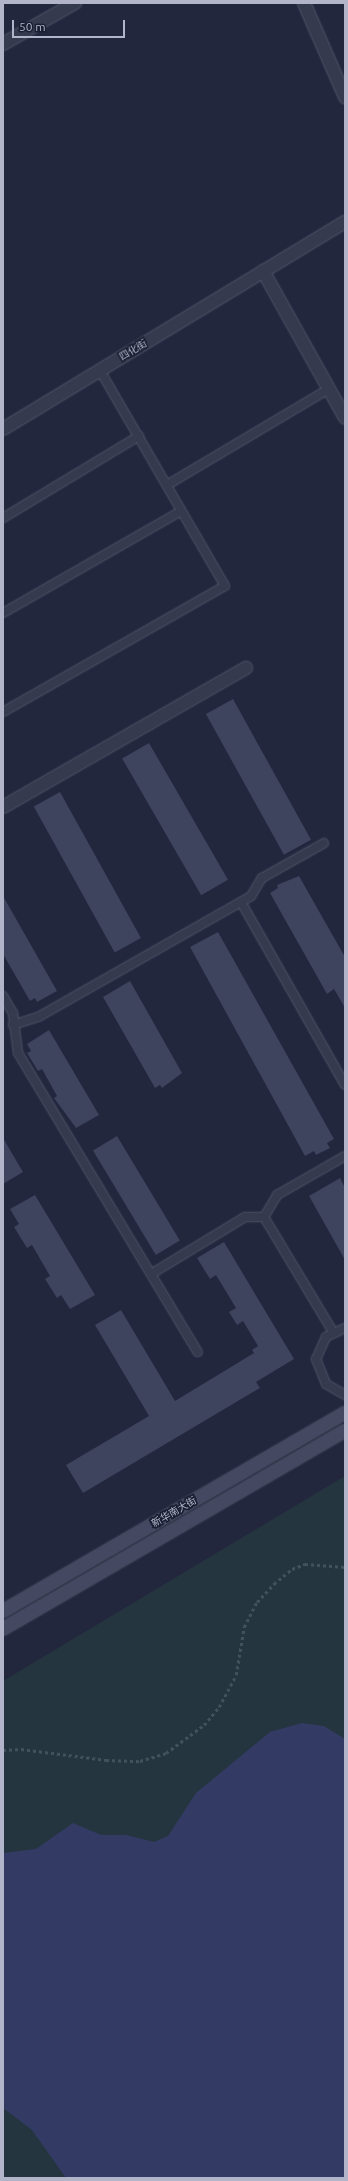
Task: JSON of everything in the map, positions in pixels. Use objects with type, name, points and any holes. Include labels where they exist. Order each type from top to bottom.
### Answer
[{"type":"main road","name":"新华南大街","points":[[3,1611],[345,1413]]},
{"type":"main road","name":"新华南大街","points":[[3,1629],[345,1431]]},
{"type":"street","points":[[3,44],[75,3]]},
{"type":"street","points":[[304,3],[345,97]]},
{"type":"street","name":"四化街","points":[[3,429],[345,222]]},
{"type":"street","points":[[263,271],[345,418]]},
{"type":"street","points":[[3,807],[246,668]]},
{"type":"lane","points":[[3,712],[225,586],[100,370]]},
{"type":"lane","points":[[167,485],[329,389]]},
{"type":"lane","points":[[3,518],[138,436]]},
{"type":"lane","points":[[3,613],[181,511]]},
{"type":"lane","points":[[13,1025],[40,1016],[241,902],[251,896],[262,878],[324,843]]},
{"type":"lane","points":[[241,902],[345,1085]]},
{"type":"lane","points":[[3,996],[13,1013],[13,1025],[18,1053],[198,1352]]},
{"type":"lane","points":[[264,1217],[277,1195],[345,1156]]},
{"type":"lane","points":[[151,1274],[245,1217],[264,1217]]},
{"type":"lane","points":[[264,1217],[333,1332]]},
{"type":"lane","points":[[345,1328],[333,1332],[318,1350],[317,1368],[326,1384],[345,1395]]},
{"type":"path","points":[[3,1750],[21,1748],[106,1760],[140,1761],[166,1753],[204,1725],[226,1698],[236,1676],[244,1627],[257,1602],[274,1584],[292,1568],[305,1564],[345,1567]]},
{"type":"shaded area","points":[[345,1476],[345,2178],[3,2178],[3,1681]]},
{"type":"water","points":[[302,1723],[324,1726],[345,1739],[345,2178],[66,2178],[32,2130],[3,2108],[3,1853],[36,1849],[73,1823],[101,1835],[126,1835],[154,1842],[168,1836],[196,1793],[270,1732]]},
{"type":"building","points":[[233,699],[311,840],[284,855],[206,714]]},
{"type":"building","points":[[149,743],[228,880],[201,895],[122,758]]},
{"type":"building","points":[[60,792],[141,938],[115,953],[34,807]]},
{"type":"building","points":[[299,876],[345,957],[345,1008],[334,989],[327,994],[270,893],[278,888],[277,885]]},
{"type":"building","points":[[3,896],[57,991],[37,1002],[35,998],[30,1001],[3,954]]},
{"type":"building","points":[[218,932],[334,1139],[327,1143],[330,1148],[316,1155],[314,1151],[305,1156],[190,947]]},
{"type":"building","points":[[130,981],[182,1073],[162,1088],[160,1085],[155,1088],[103,997]]},
{"type":"building","points":[[49,1030],[99,1115],[76,1128],[54,1098],[57,1096],[42,1069],[38,1071],[27,1053],[31,1051],[27,1044]]},
{"type":"building","points":[[117,1136],[180,1241],[156,1255],[93,1150]]},
{"type":"building","points":[[3,1138],[23,1172],[3,1184]]},
{"type":"building","points":[[340,1178],[345,1188],[345,1260],[309,1196]]},
{"type":"building","points":[[35,1195],[95,1295],[70,1309],[61,1295],[57,1298],[45,1279],[50,1276],[32,1245],[27,1248],[14,1227],[19,1224],[10,1209]]},
{"type":"building","points":[[224,1242],[294,1359],[256,1382],[260,1388],[83,1493],[66,1465],[149,1416],[95,1325],[121,1310],[175,1401],[254,1353],[252,1350],[258,1346],[243,1321],[237,1325],[229,1312],[236,1308],[216,1275],[210,1279],[197,1258]]}]
